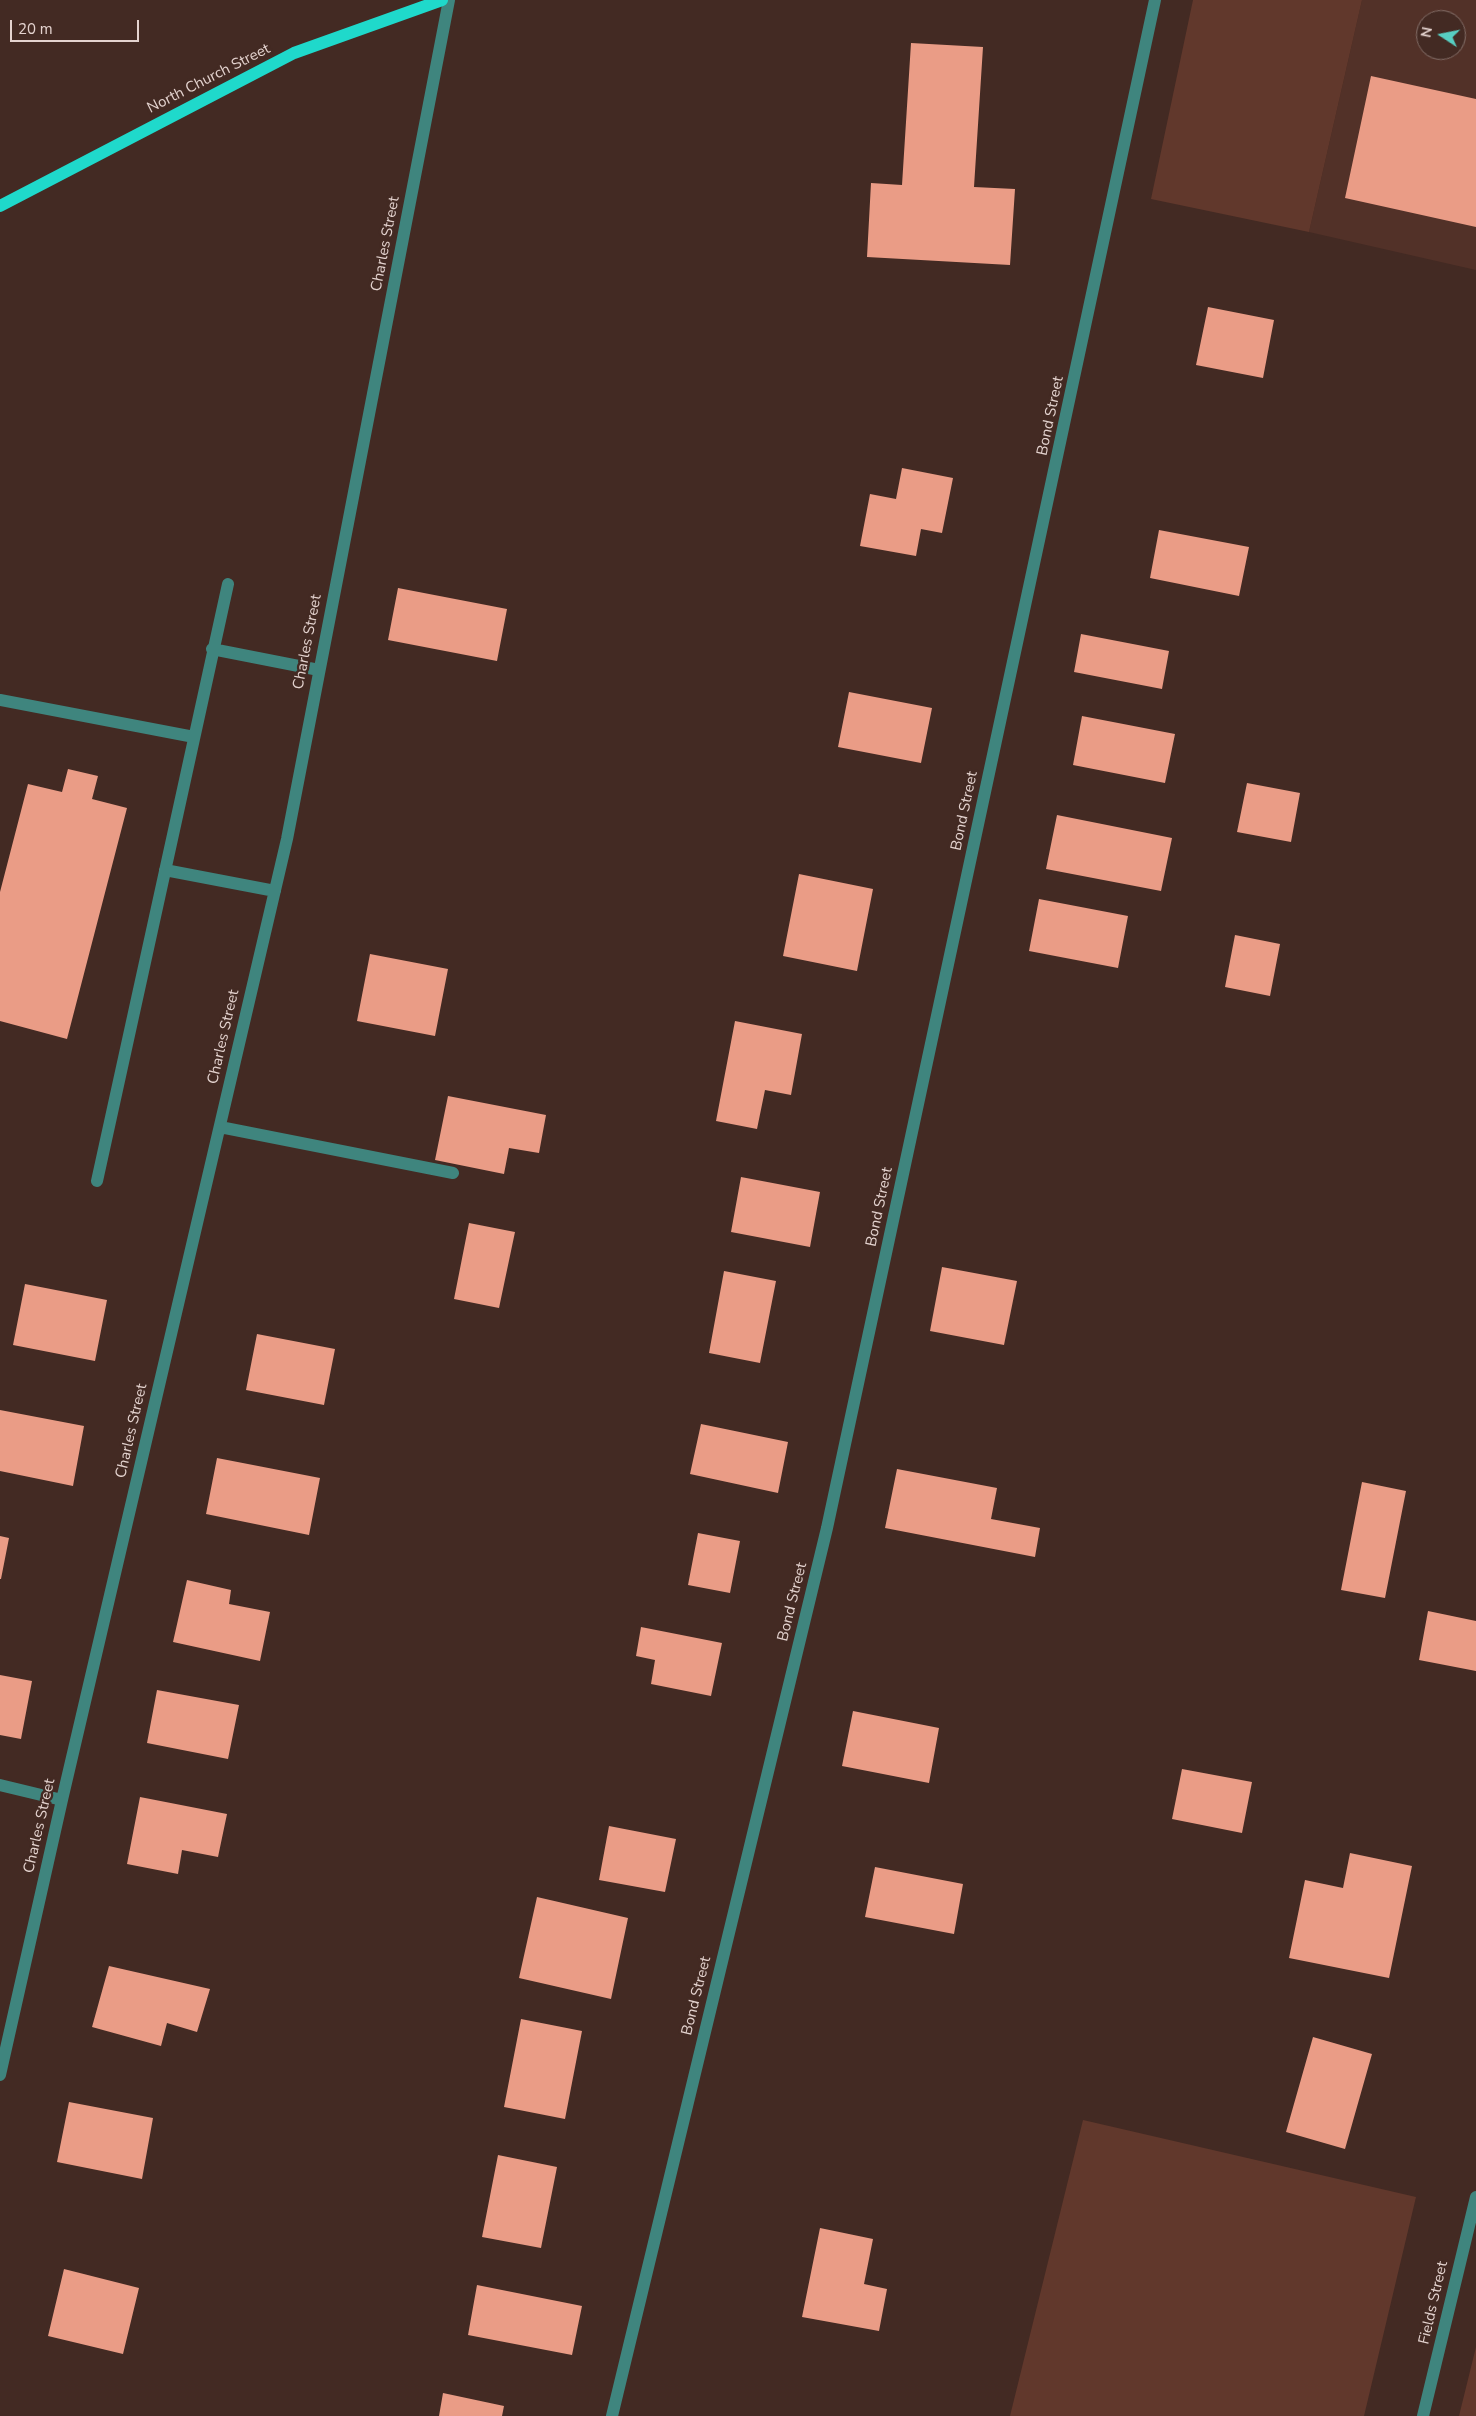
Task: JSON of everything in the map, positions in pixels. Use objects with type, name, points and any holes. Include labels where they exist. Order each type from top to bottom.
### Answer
[{"type":"main road","name":"North Church Street","points":[[0,206],[294,54],[442,0]]},
{"type":"street","name":"Charles Street","points":[[0,2075],[62,1800],[288,839],[449,0]]},
{"type":"street","name":"Bond Street","points":[[612,2416],[828,1528],[1156,0]]},
{"type":"street","points":[[97,1181],[212,649],[228,584]]},
{"type":"street","points":[[212,649],[319,670]]},
{"type":"street","points":[[0,700],[194,737]]},
{"type":"street","points":[[165,870],[275,891]]},
{"type":"street","points":[[220,1127],[453,1173]]},
{"type":"street","points":[[0,1785],[62,1800]]},
{"type":"street","name":"Fields Street","points":[[1423,2416],[1476,2198]]},
{"type":"shaded area","points":[[1193,0],[1362,0],[1309,232],[1151,199]]},
{"type":"shaded area","points":[[1362,0],[1476,0],[1476,270],[1309,232]]},
{"type":"shaded area","points":[[1083,2120],[1416,2197],[1364,2416],[1010,2416]]},
{"type":"shaded area","points":[[1476,2347],[1476,2416],[1459,2416]]},
{"type":"building","points":[[911,43],[983,47],[974,187],[1015,189],[1010,265],[867,257],[871,183],[902,185]]},
{"type":"building","points":[[1371,76],[1476,99],[1476,227],[1345,198]]},
{"type":"building","points":[[1208,307],[1274,320],[1263,378],[1196,365]]},
{"type":"building","points":[[902,468],[953,478],[942,533],[921,529],[916,556],[860,546],[870,494],[896,499]]},
{"type":"building","points":[[1159,530],[1249,547],[1239,596],[1150,578]]},
{"type":"building","points":[[398,588],[507,609],[497,661],[388,640]]},
{"type":"building","points":[[1081,634],[1169,651],[1162,689],[1074,672]]},
{"type":"building","points":[[849,692],[932,708],[921,763],[838,747]]},
{"type":"building","points":[[1082,716],[1175,734],[1165,783],[1073,765]]},
{"type":"building","points":[[68,769],[98,776],[92,799],[127,808],[67,1039],[0,1021],[0,892],[28,784],[62,792]]},
{"type":"building","points":[[1247,783],[1300,793],[1291,842],[1237,832]]},
{"type":"building","points":[[1057,815],[1172,838],[1161,891],[1046,869]]},
{"type":"building","points":[[799,874],[873,889],[857,971],[783,956]]},
{"type":"building","points":[[1039,899],[1128,916],[1118,968],[1029,951]]},
{"type":"building","points":[[1235,935],[1280,944],[1270,996],[1225,987]]},
{"type":"building","points":[[370,954],[448,969],[435,1036],[357,1021]]},
{"type":"building","points":[[735,1021],[802,1034],[791,1095],[765,1090],[757,1129],[716,1121]]},
{"type":"building","points":[[448,1096],[546,1115],[539,1153],[509,1148],[504,1174],[435,1160]]},
{"type":"building","points":[[741,1177],[820,1192],[810,1247],[731,1232]]},
{"type":"building","points":[[469,1223],[515,1232],[499,1308],[454,1299]]},
{"type":"building","points":[[942,1267],[1017,1281],[1004,1345],[930,1331]]},
{"type":"building","points":[[724,1271],[776,1281],[760,1363],[709,1353]]},
{"type":"building","points":[[25,1284],[107,1300],[95,1361],[13,1345]]},
{"type":"building","points":[[257,1334],[335,1349],[324,1405],[246,1390]]},
{"type":"building","points":[[0,1410],[84,1426],[73,1486],[0,1471]]},
{"type":"building","points":[[701,1424],[788,1442],[778,1493],[690,1474]]},
{"type":"building","points":[[217,1458],[320,1478],[309,1535],[206,1514]]},
{"type":"building","points":[[897,1469],[997,1488],[991,1519],[1040,1528],[1035,1557],[885,1528]]},
{"type":"building","points":[[1362,1482],[1406,1491],[1385,1598],[1341,1590]]},
{"type":"building","points":[[698,1533],[740,1541],[730,1593],[688,1585]]},
{"type":"building","points":[[0,1536],[9,1538],[1,1579],[0,1579]]},
{"type":"building","points":[[187,1580],[231,1590],[229,1604],[270,1612],[260,1661],[173,1642]]},
{"type":"building","points":[[1428,1611],[1476,1621],[1476,1671],[1419,1660]]},
{"type":"building","points":[[641,1627],[722,1643],[711,1696],[651,1684],[655,1660],[636,1656]]},
{"type":"building","points":[[0,1675],[32,1681],[21,1739],[0,1735]]},
{"type":"building","points":[[157,1690],[239,1705],[228,1759],[147,1743]]},
{"type":"building","points":[[853,1711],[939,1728],[929,1783],[842,1766]]},
{"type":"building","points":[[1182,1769],[1252,1782],[1242,1833],[1172,1819]]},
{"type":"building","points":[[140,1797],[227,1814],[218,1857],[182,1850],[178,1874],[127,1864]]},
{"type":"building","points":[[609,1826],[676,1839],[665,1892],[599,1880]]},
{"type":"building","points":[[1350,1853],[1412,1866],[1389,1978],[1289,1958],[1305,1880],[1343,1888]]},
{"type":"building","points":[[875,1867],[963,1884],[954,1934],[865,1917]]},
{"type":"building","points":[[537,1897],[628,1918],[611,1999],[519,1978]]},
{"type":"building","points":[[109,1966],[210,1989],[197,2032],[167,2023],[161,2046],[92,2027]]},
{"type":"building","points":[[521,2019],[582,2031],[565,2119],[504,2107]]},
{"type":"building","points":[[1313,2037],[1372,2054],[1345,2149],[1286,2132]]},
{"type":"building","points":[[69,2102],[153,2118],[142,2179],[57,2162]]},
{"type":"building","points":[[498,2155],[557,2167],[541,2248],[482,2237]]},
{"type":"building","points":[[820,2228],[873,2239],[864,2284],[887,2289],[879,2331],[802,2317]]},
{"type":"building","points":[[64,2269],[139,2288],[123,2354],[48,2336]]},
{"type":"building","points":[[477,2285],[582,2306],[572,2355],[468,2335]]},
{"type":"building","points":[[443,2393],[504,2406],[502,2416],[439,2416]]}]
